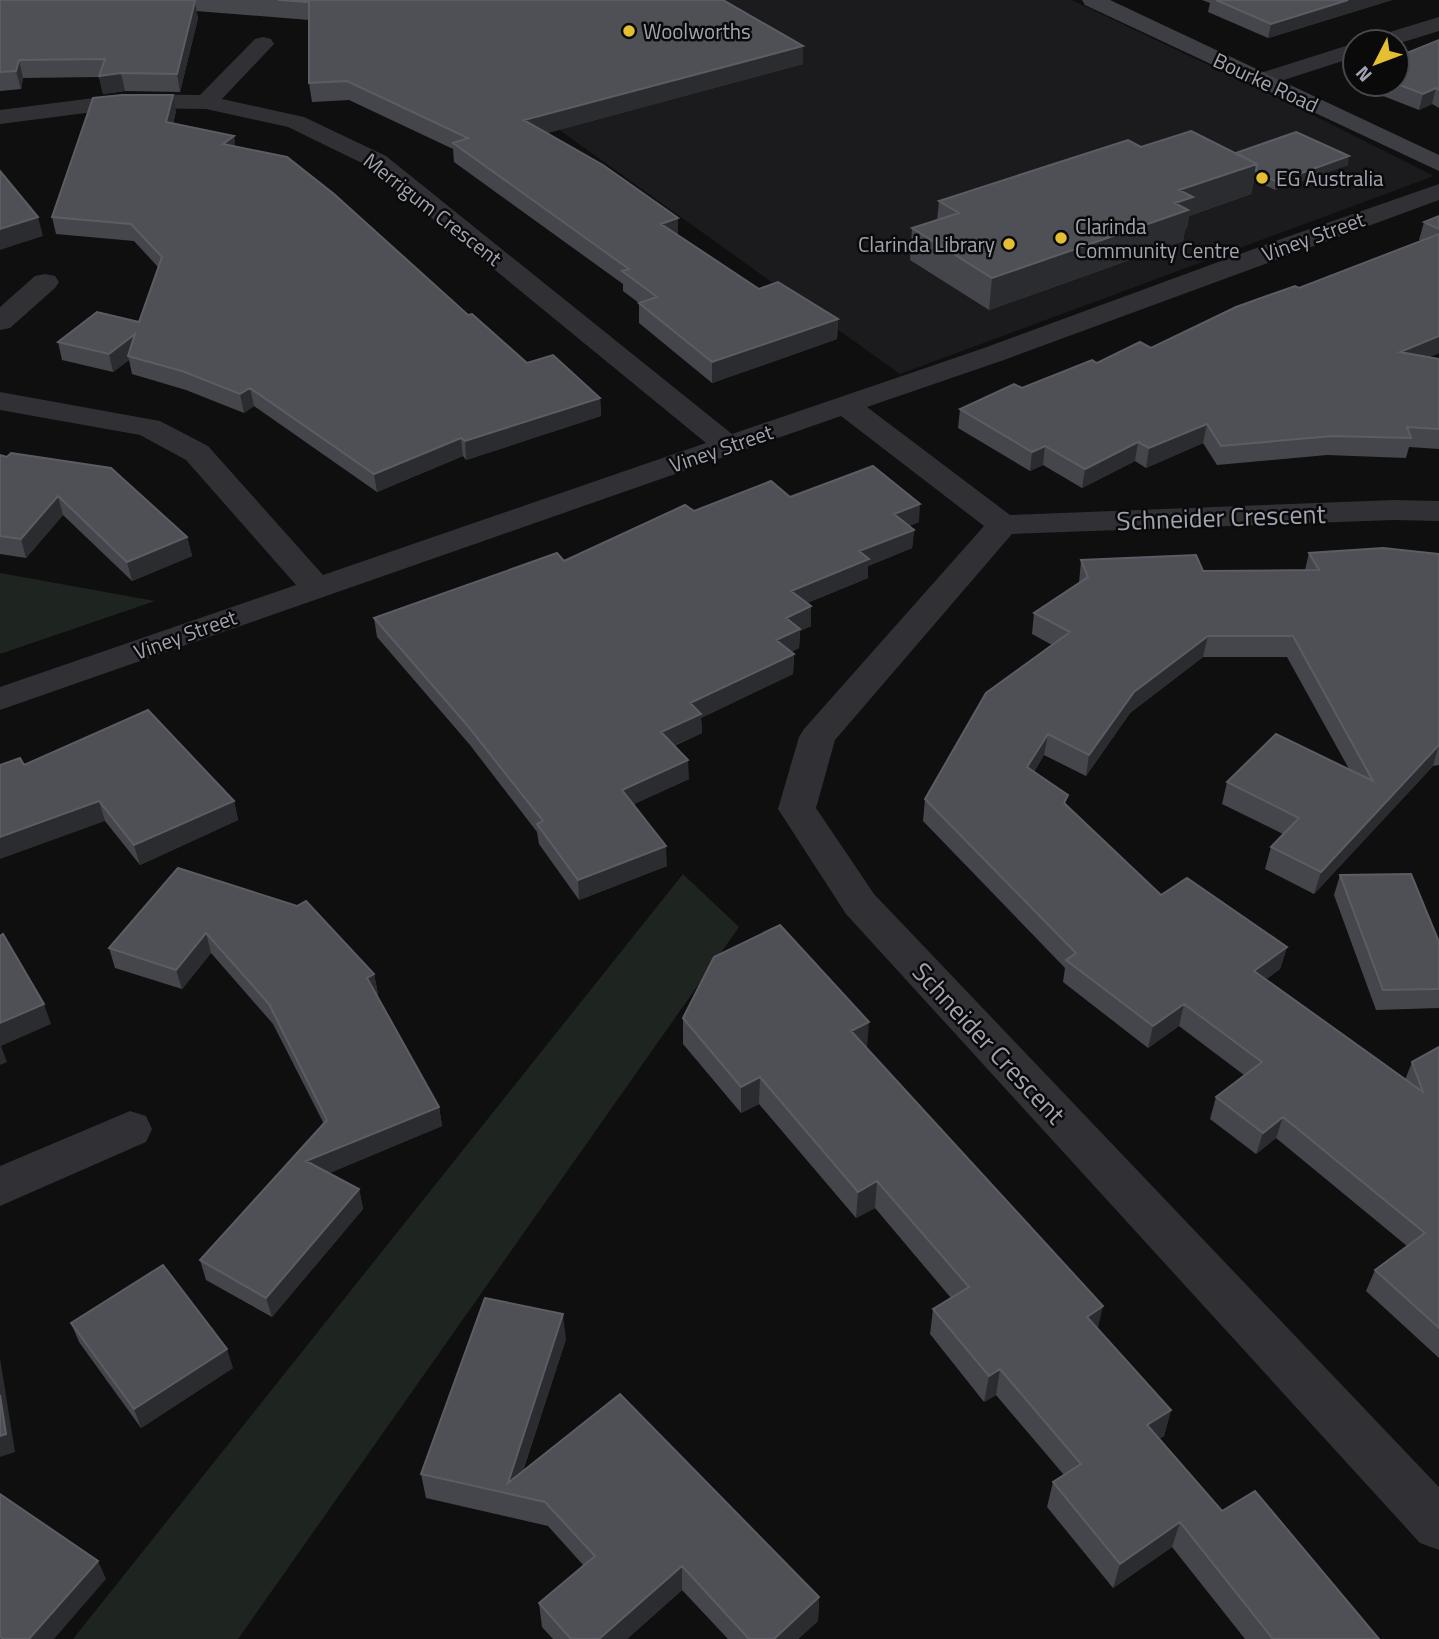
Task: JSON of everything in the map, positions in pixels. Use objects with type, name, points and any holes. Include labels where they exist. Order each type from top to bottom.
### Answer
[{"type":"main road","name":"Bourke Road","points":[[1093,0],[1439,148]]},
{"type":"main road","name":"Bourke Road","points":[[1123,0],[1439,164]]},
{"type":"street","points":[[1411,33],[1439,24]]},
{"type":"street","points":[[206,102],[263,44]]},
{"type":"street","points":[[1271,77],[1341,54]]},
{"type":"street","name":"Merrigum Crescent","points":[[0,117],[125,101],[206,102],[296,122],[377,161],[728,446]]},
{"type":"street","name":"Viney Street","points":[[0,699],[316,587],[845,405],[953,371],[1363,217],[1439,192]]},
{"type":"street","points":[[0,322],[45,282]]},
{"type":"street","points":[[0,401],[149,427],[197,453],[316,587]]},
{"type":"street","points":[[845,405],[1003,525]]},
{"type":"street","name":"Schneider Crescent","points":[[1439,511],[1394,510],[1003,525],[817,737],[797,810],[860,904],[1439,1525]]},
{"type":"street","points":[[0,1187],[130,1129]]},
{"type":"shaded area","points":[[378,0],[1072,0],[1301,109],[1434,176],[900,374]]},
{"type":"shaded area","points":[[0,573],[155,601],[0,654]]},
{"type":"shaded area","points":[[683,874],[739,927],[238,1639],[73,1639]]},
{"type":"building","points":[[0,0],[195,1],[177,74],[121,73],[99,76],[105,59],[19,60],[16,71],[0,72]]},
{"type":"building","points":[[278,0],[723,0],[803,46],[524,120],[603,165],[678,218],[661,224],[759,289],[778,282],[838,319],[712,362],[639,303],[657,297],[622,271],[629,269],[453,143],[468,138],[347,81],[309,83],[309,2]]},
{"type":"building","points":[[1216,0],[1348,0],[1271,24]]},
{"type":"building","points":[[1439,40],[1439,90],[1436,88],[1423,94],[1411,89],[1411,51]]},
{"type":"building","points":[[173,95],[166,122],[234,136],[223,144],[287,157],[334,194],[468,315],[472,314],[527,363],[553,355],[600,398],[465,441],[461,438],[374,474],[250,388],[240,394],[182,371],[128,356],[135,334],[109,354],[58,342],[97,312],[139,322],[162,257],[131,224],[52,217],[93,98]]},
{"type":"building","points":[[1191,131],[1257,164],[1179,190],[1193,197],[1175,203],[1188,210],[992,278],[912,228],[959,213],[939,201],[1128,140],[1141,147]]},
{"type":"building","points":[[1296,132],[1349,156],[1277,182],[1256,171],[1257,164],[1236,153]]},
{"type":"building","points":[[0,171],[38,217],[0,229]]},
{"type":"building","points":[[1439,216],[1439,229],[1424,222]]},
{"type":"building","points":[[1439,234],[1439,336],[1400,352],[1439,359],[1439,429],[1407,427],[1411,438],[1332,436],[1221,446],[1207,424],[1149,448],[1138,442],[1085,469],[1045,446],[1032,452],[960,409],[1014,384],[1022,388],[1092,360],[1097,363],[1140,342],[1151,348],[1236,307],[1295,286],[1299,288]]},
{"type":"building","points":[[11,453],[111,468],[187,537],[127,562],[58,496],[21,539],[0,536],[0,455],[7,457]]},
{"type":"building","points":[[873,466],[920,504],[894,514],[914,530],[859,551],[869,559],[791,591],[811,606],[786,618],[800,629],[776,640],[794,654],[690,703],[701,714],[661,732],[688,760],[622,790],[666,846],[578,880],[537,824],[543,821],[467,725],[374,618],[557,553],[564,561],[685,505],[694,511],[771,481],[790,497]]},
{"type":"building","points":[[1383,548],[1439,554],[1439,745],[1321,872],[1271,847],[1299,818],[1227,782],[1276,734],[1373,781],[1293,636],[1208,636],[1134,692],[1089,755],[1048,734],[1027,767],[1068,795],[1064,803],[1161,895],[1187,878],[1287,947],[1254,971],[1423,1092],[1412,1062],[1439,1047],[1439,1328],[1375,1270],[1425,1233],[1283,1117],[1263,1133],[1216,1097],[1262,1062],[1184,1004],[1153,1026],[1066,960],[1076,953],[925,799],[986,693],[1070,632],[1034,613],[1088,577],[1081,560],[1196,555],[1203,571],[1319,570],[1309,553]]},
{"type":"building","points":[[148,710],[234,801],[134,845],[99,801],[0,837],[0,765],[20,758],[24,765]]},
{"type":"building","points":[[178,868],[297,906],[306,901],[374,974],[367,978],[439,1107],[306,1161],[359,1189],[266,1298],[200,1260],[327,1120],[269,1004],[206,933],[176,970],[109,948]]},
{"type":"building","points":[[1411,874],[1439,942],[1439,989],[1383,990],[1340,875]]},
{"type":"building","points":[[780,925],[869,1022],[851,1031],[1103,1306],[1087,1317],[1171,1410],[1147,1425],[1222,1511],[1255,1491],[1379,1639],[1273,1639],[1180,1522],[1120,1564],[1053,1482],[1081,1464],[1000,1369],[989,1376],[933,1309],[969,1287],[877,1181],[858,1192],[760,1077],[741,1087],[683,1018],[714,957]]},
{"type":"building","points":[[3,934],[44,1004],[0,1023],[0,936]]},
{"type":"building","points":[[163,1265],[227,1349],[134,1409],[71,1323]]},
{"type":"building","points":[[485,1298],[563,1314],[508,1483],[620,1394],[819,1597],[774,1639],[749,1639],[682,1566],[599,1639],[571,1639],[539,1603],[595,1556],[545,1502],[421,1474]]},
{"type":"building","points":[[0,1395],[6,1434],[0,1436]]},
{"type":"building","points":[[0,1494],[98,1561],[29,1639],[0,1637]]},
{"type":"place","name":"Woolworths","points":[[629,31]]},
{"type":"place","name":"EG Australia","points":[[1262,178]]},
{"type":"place","name":"Clarinda Community Centre","points":[[1061,238]]},
{"type":"place","name":"Clarinda Library","points":[[1009,244]]}]
